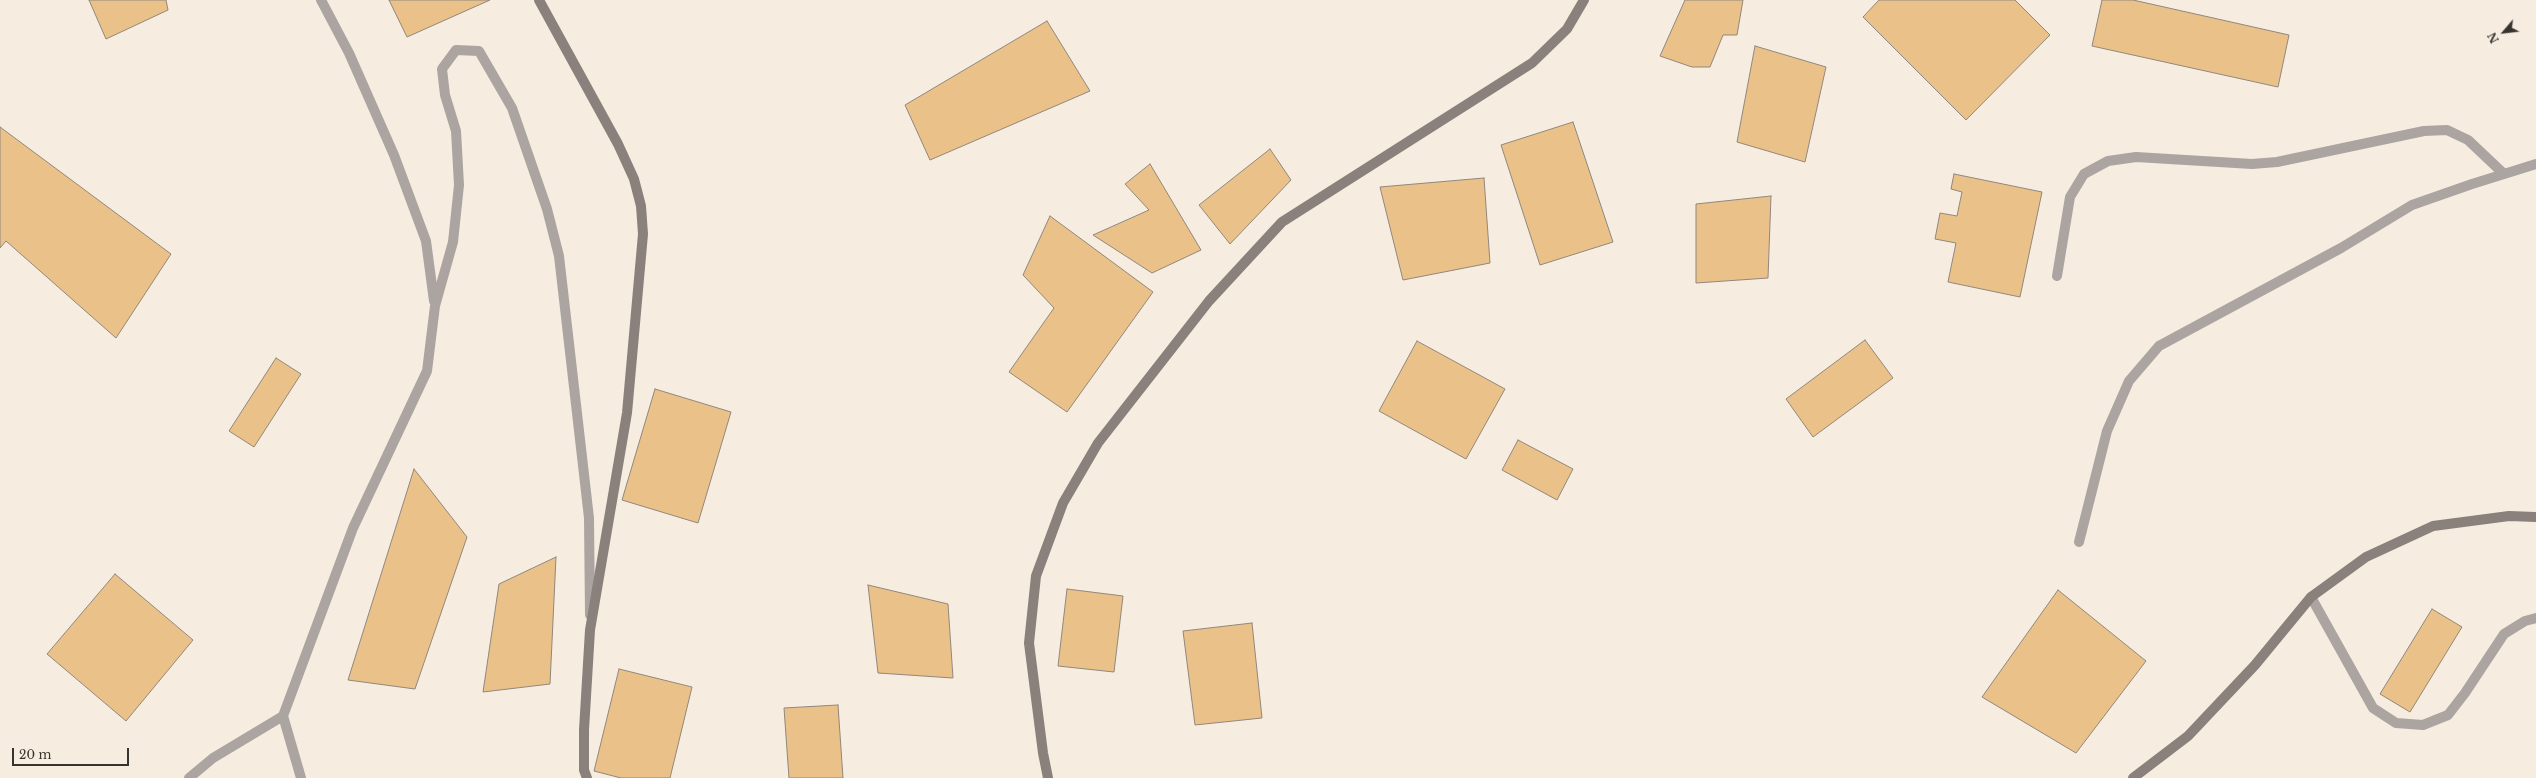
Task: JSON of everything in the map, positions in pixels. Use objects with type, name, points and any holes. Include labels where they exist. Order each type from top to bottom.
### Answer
[{"type":"street","points":[[321,0],[349,52],[396,162],[426,241],[435,306]]},
{"type":"street","points":[[539,0],[614,137],[634,179],[640,206],[643,234],[627,413],[590,630]]},
{"type":"street","points":[[1048,778],[1043,753],[1029,643],[1036,576],[1062,503],[1098,443],[1209,300],[1282,222],[1532,63],[1567,29],[1584,0]]},
{"type":"street","points":[[301,778],[283,716],[353,528],[427,372],[435,306],[452,242],[458,185],[456,131],[444,95],[442,69],[456,50],[480,50],[512,108],[547,208],[559,256],[589,518],[590,630],[584,730],[584,770],[587,778]]},
{"type":"street","points":[[2057,276],[2070,197],[2084,174],[2108,161],[2136,157],[2252,164],[2277,162],[2424,131],[2447,130],[2468,140],[2504,174]]},
{"type":"street","points":[[2079,542],[2106,432],[2129,381],[2159,346],[2341,248],[2412,205],[2536,164]]},
{"type":"street","points":[[2132,778],[2188,736],[2255,665],[2310,597],[2366,557],[2433,526],[2509,516],[2536,517]]},
{"type":"street","points":[[2310,597],[2373,708],[2396,723],[2423,725],[2448,715],[2465,694],[2504,634],[2525,621],[2536,618]]},
{"type":"street","points":[[189,778],[213,758],[283,716]]},
{"type":"building","points":[[89,0],[166,0],[168,10],[106,39]]},
{"type":"building","points":[[389,0],[490,0],[407,37]]},
{"type":"building","points":[[1685,0],[1743,0],[1737,35],[1723,35],[1710,67],[1692,67],[1660,56]]},
{"type":"building","points":[[1879,0],[2015,0],[2050,35],[1966,120],[1863,17]]},
{"type":"building","points":[[2102,0],[2133,0],[2289,35],[2278,87],[2092,46]]},
{"type":"building","points":[[1047,21],[1090,91],[930,160],[905,105]]},
{"type":"building","points":[[1755,46],[1826,67],[1805,162],[1737,142]]},
{"type":"building","points":[[1573,122],[1613,242],[1540,265],[1501,145]]},
{"type":"building","points":[[0,127],[171,254],[116,338],[6,241],[0,248]]},
{"type":"building","points":[[1270,149],[1291,180],[1230,244],[1199,205]]},
{"type":"building","points":[[1150,164],[1201,250],[1152,273],[1093,235],[1149,210],[1125,184]]},
{"type":"building","points":[[1954,174],[2042,192],[2020,297],[1948,282],[1956,243],[1935,239],[1940,213],[1957,216],[1962,192],[1951,189]]},
{"type":"building","points":[[1484,178],[1490,263],[1403,280],[1380,187]]},
{"type":"building","points":[[1771,196],[1768,278],[1696,283],[1696,204]]},
{"type":"building","points":[[1050,216],[1153,292],[1067,412],[1009,372],[1054,308],[1023,275]]},
{"type":"building","points":[[1865,340],[1893,378],[1813,437],[1786,399]]},
{"type":"building","points":[[1417,341],[1505,389],[1466,459],[1379,411]]},
{"type":"building","points":[[276,358],[301,374],[254,447],[229,431]]},
{"type":"building","points":[[655,389],[731,412],[698,523],[622,500]]},
{"type":"building","points":[[1518,440],[1573,469],[1557,500],[1502,470]]},
{"type":"building","points":[[414,469],[467,537],[415,689],[348,680]]},
{"type":"building","points":[[556,557],[550,684],[483,692],[499,584]]},
{"type":"building","points":[[115,574],[193,640],[126,721],[47,654]]},
{"type":"building","points":[[868,585],[948,604],[953,678],[878,673]]},
{"type":"building","points":[[1067,589],[1123,596],[1114,672],[1058,666]]},
{"type":"building","points":[[2058,590],[2146,661],[2076,753],[1982,697]]},
{"type":"building","points":[[2432,609],[2462,627],[2410,712],[2380,694]]},
{"type":"building","points":[[1252,623],[1262,718],[1195,725],[1183,631]]},
{"type":"building","points":[[619,669],[692,687],[670,778],[621,778],[594,771]]},
{"type":"building","points":[[838,705],[843,778],[789,778],[784,708]]}]
